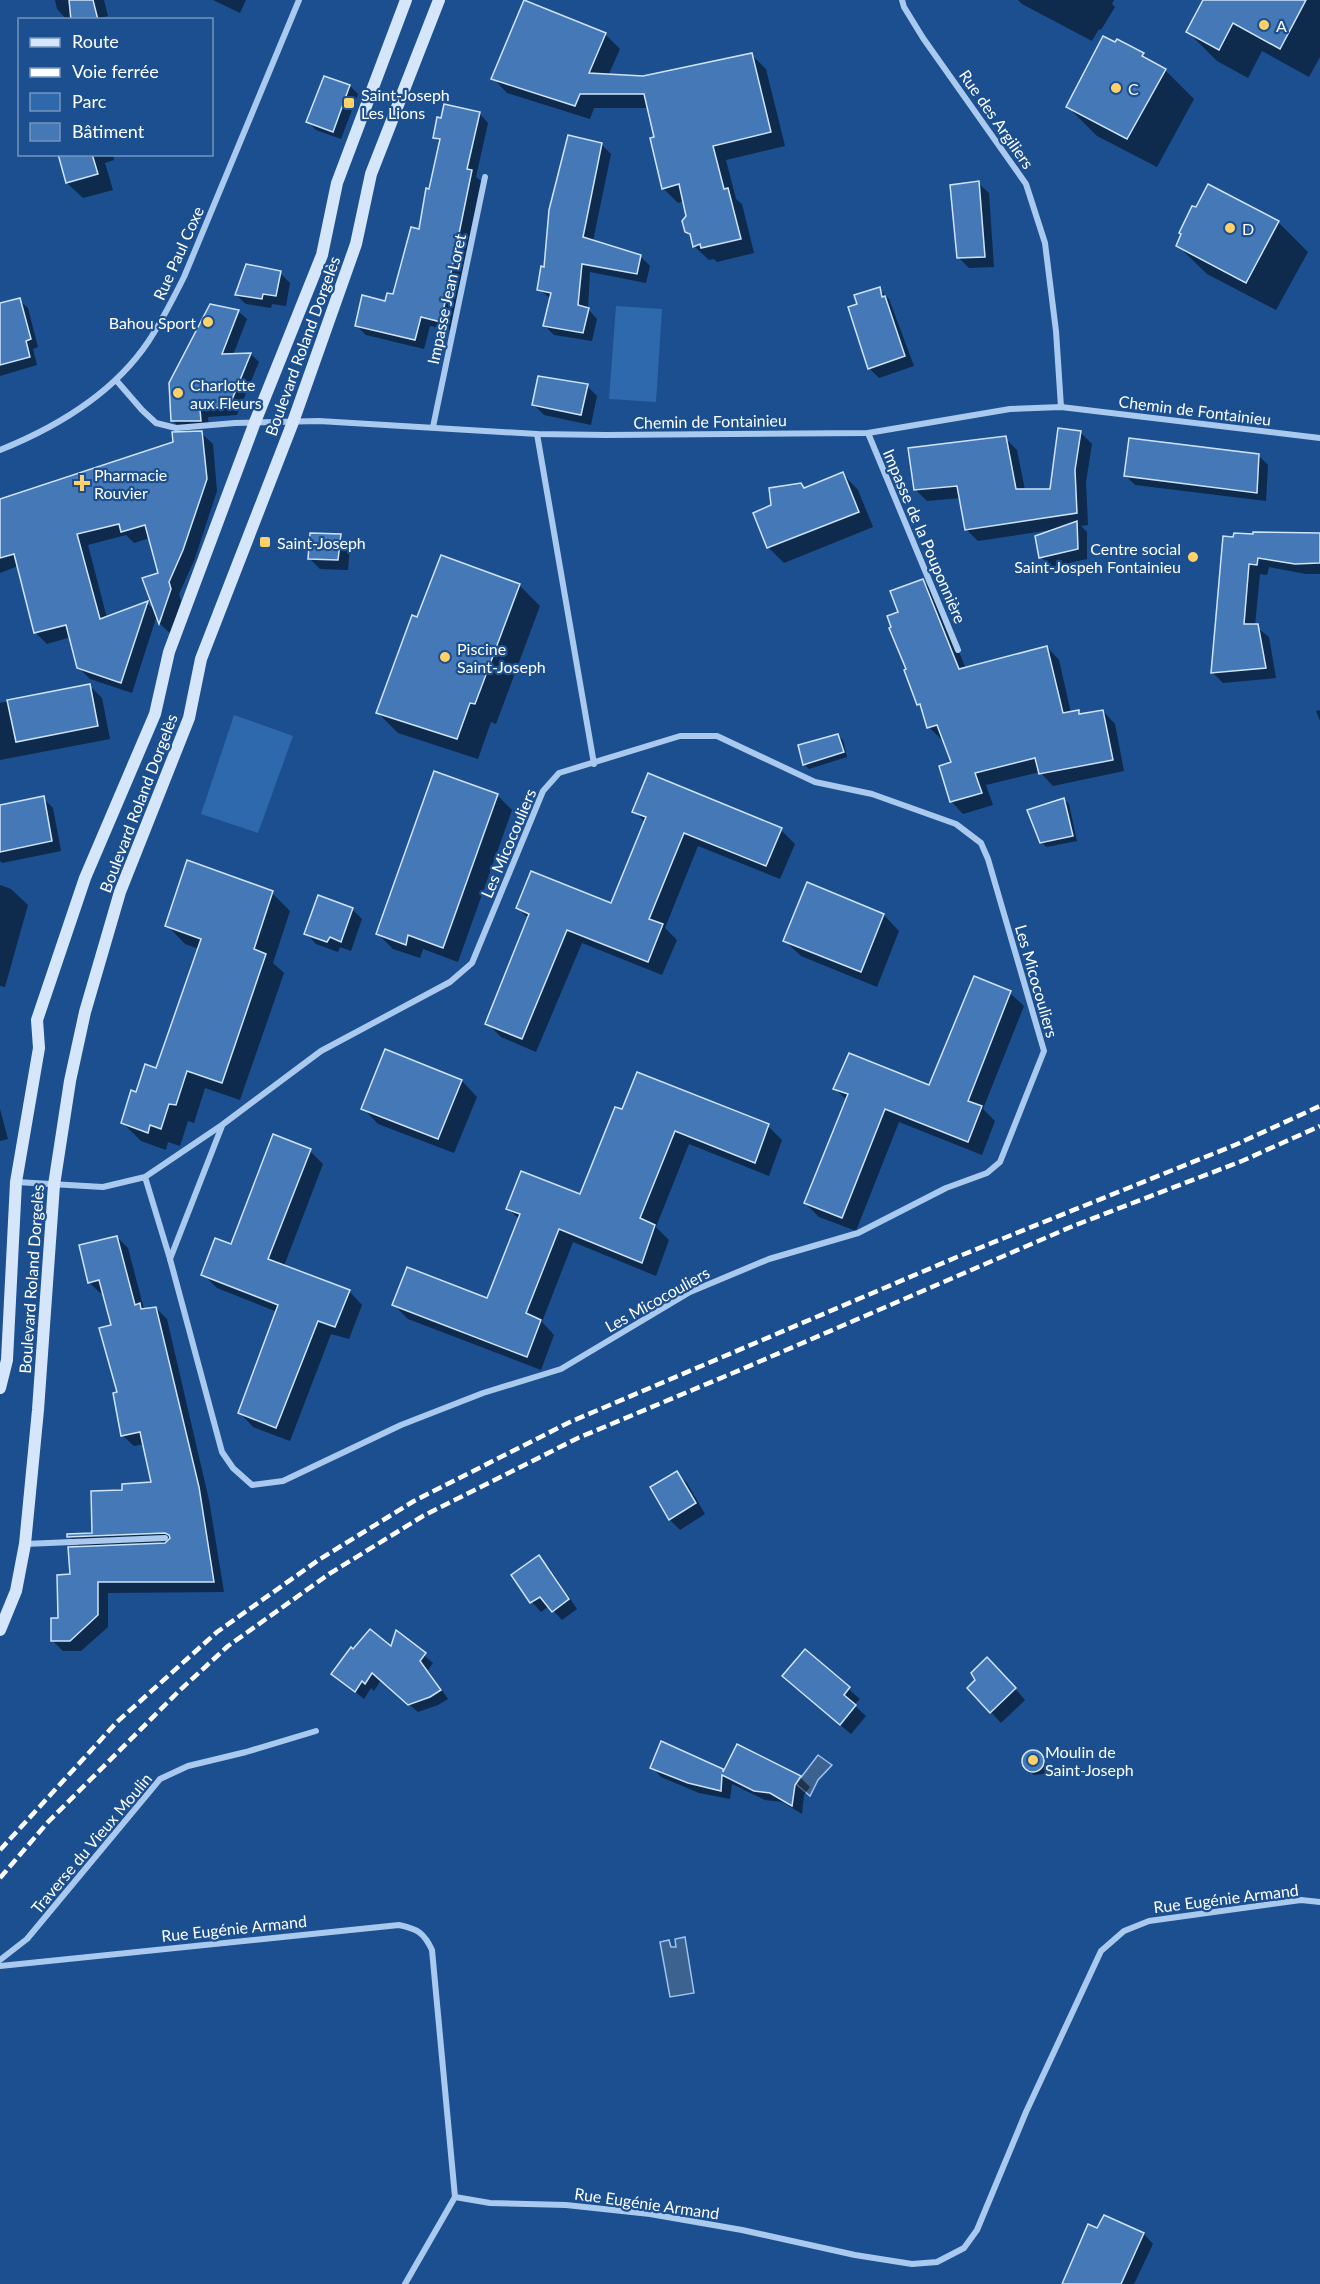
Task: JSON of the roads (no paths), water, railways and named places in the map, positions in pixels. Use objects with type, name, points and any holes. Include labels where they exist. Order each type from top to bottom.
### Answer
[{"type":"main road","name":"Boulevard Roland Dorgelès","points":[[0,1388],[7,1360],[16,1182],[39,1048],[37,1020],[85,878],[155,714],[169,652],[255,422],[322,255],[337,183],[406,0]]},
{"type":"main road","name":"Boulevard Roland Dorgelès","points":[[0,1630],[16,1591],[25,1544],[38,1410],[54,1185],[70,1081],[85,1012],[120,892],[189,718],[201,659],[292,422],[356,244],[371,174],[439,0]]},
{"type":"street","name":"Rue Paul Coxe","points":[[0,450],[61,421],[88,403],[116,380],[147,344],[184,276],[299,0]]},
{"type":"street","name":"Rue des Argiliers","points":[[902,0],[904,8],[923,38],[1026,184],[1045,243],[1056,331],[1061,407]]},
{"type":"street","name":"Impasse Jean Loret","points":[[433,427],[485,177]]},
{"type":"street","name":"Chemin de Fontainieu","points":[[116,380],[156,423],[176,428],[255,422],[292,422],[433,427],[537,434],[868,433],[1010,410],[1061,407],[1320,438]]},
{"type":"street","name":"Impasse de la Pouponnière","points":[[868,433],[958,650]]},
{"type":"street","points":[[537,434],[594,764]]},
{"type":"street","name":"Les Micocouliers","points":[[16,1182],[103,1187],[145,1177],[222,1125],[321,1051],[450,982],[472,963],[543,791],[559,773],[680,736],[717,736],[815,782],[873,794],[956,824],[981,843],[988,859],[1044,1051],[999,1162],[987,1173],[946,1188],[858,1233],[769,1259],[690,1292],[561,1369],[483,1393],[401,1425],[283,1481],[262,1484],[252,1485],[233,1468],[222,1452],[145,1177]]},
{"type":"street","points":[[170,1260],[222,1125]]},
{"type":"street","points":[[25,1544],[165,1538]]},
{"type":"street","name":"Traverse du Vieux Moulin","points":[[0,1960],[27,1939],[160,1779],[188,1766],[316,1731]]},
{"type":"street","name":"Rue Eugénie Armand","points":[[0,1966],[399,1925],[413,1928],[425,1936],[432,1950],[455,2197],[490,2203],[566,2205],[650,2214],[742,2230],[855,2255],[912,2264],[937,2262],[964,2248],[977,2230],[1026,2112],[1101,1951],[1124,1931],[1149,1921],[1301,1900],[1320,1902]]},
{"type":"street","points":[[405,2284],[455,2197]]},
{"type":"railway","points":[[0,1850],[117,1722],[217,1632],[320,1559],[414,1501],[570,1422],[957,1257],[1235,1145],[1320,1106]]},
{"type":"railway","points":[[0,1878],[48,1822],[179,1691],[228,1646],[329,1574],[423,1516],[578,1438],[1073,1226],[1242,1161],[1320,1126]]},
{"type":"place","name":"A","points":[[1264,25]]},
{"type":"place","name":"C","points":[[1116,88]]},
{"type":"place","name":"Saint-Joseph Les Lions","points":[[349,103]]},
{"type":"place","name":"D","points":[[1230,228]]},
{"type":"place","name":"Bahou Sport","points":[[208,322]]},
{"type":"place","name":"Charlotte aux Fleurs","points":[[178,393]]},
{"type":"place","name":"Pharmacie Rouvier","points":[[82,483]]},
{"type":"place","name":"Saint-Joseph","points":[[265,542]]},
{"type":"place","name":"Centre social Saint-Jospeh Fontainieu","points":[[1193,557]]},
{"type":"place","name":"Piscine Saint-Joseph","points":[[445,657]]},
{"type":"place","name":"Moulin de Saint-Joseph","points":[[1033,1760]]}]
